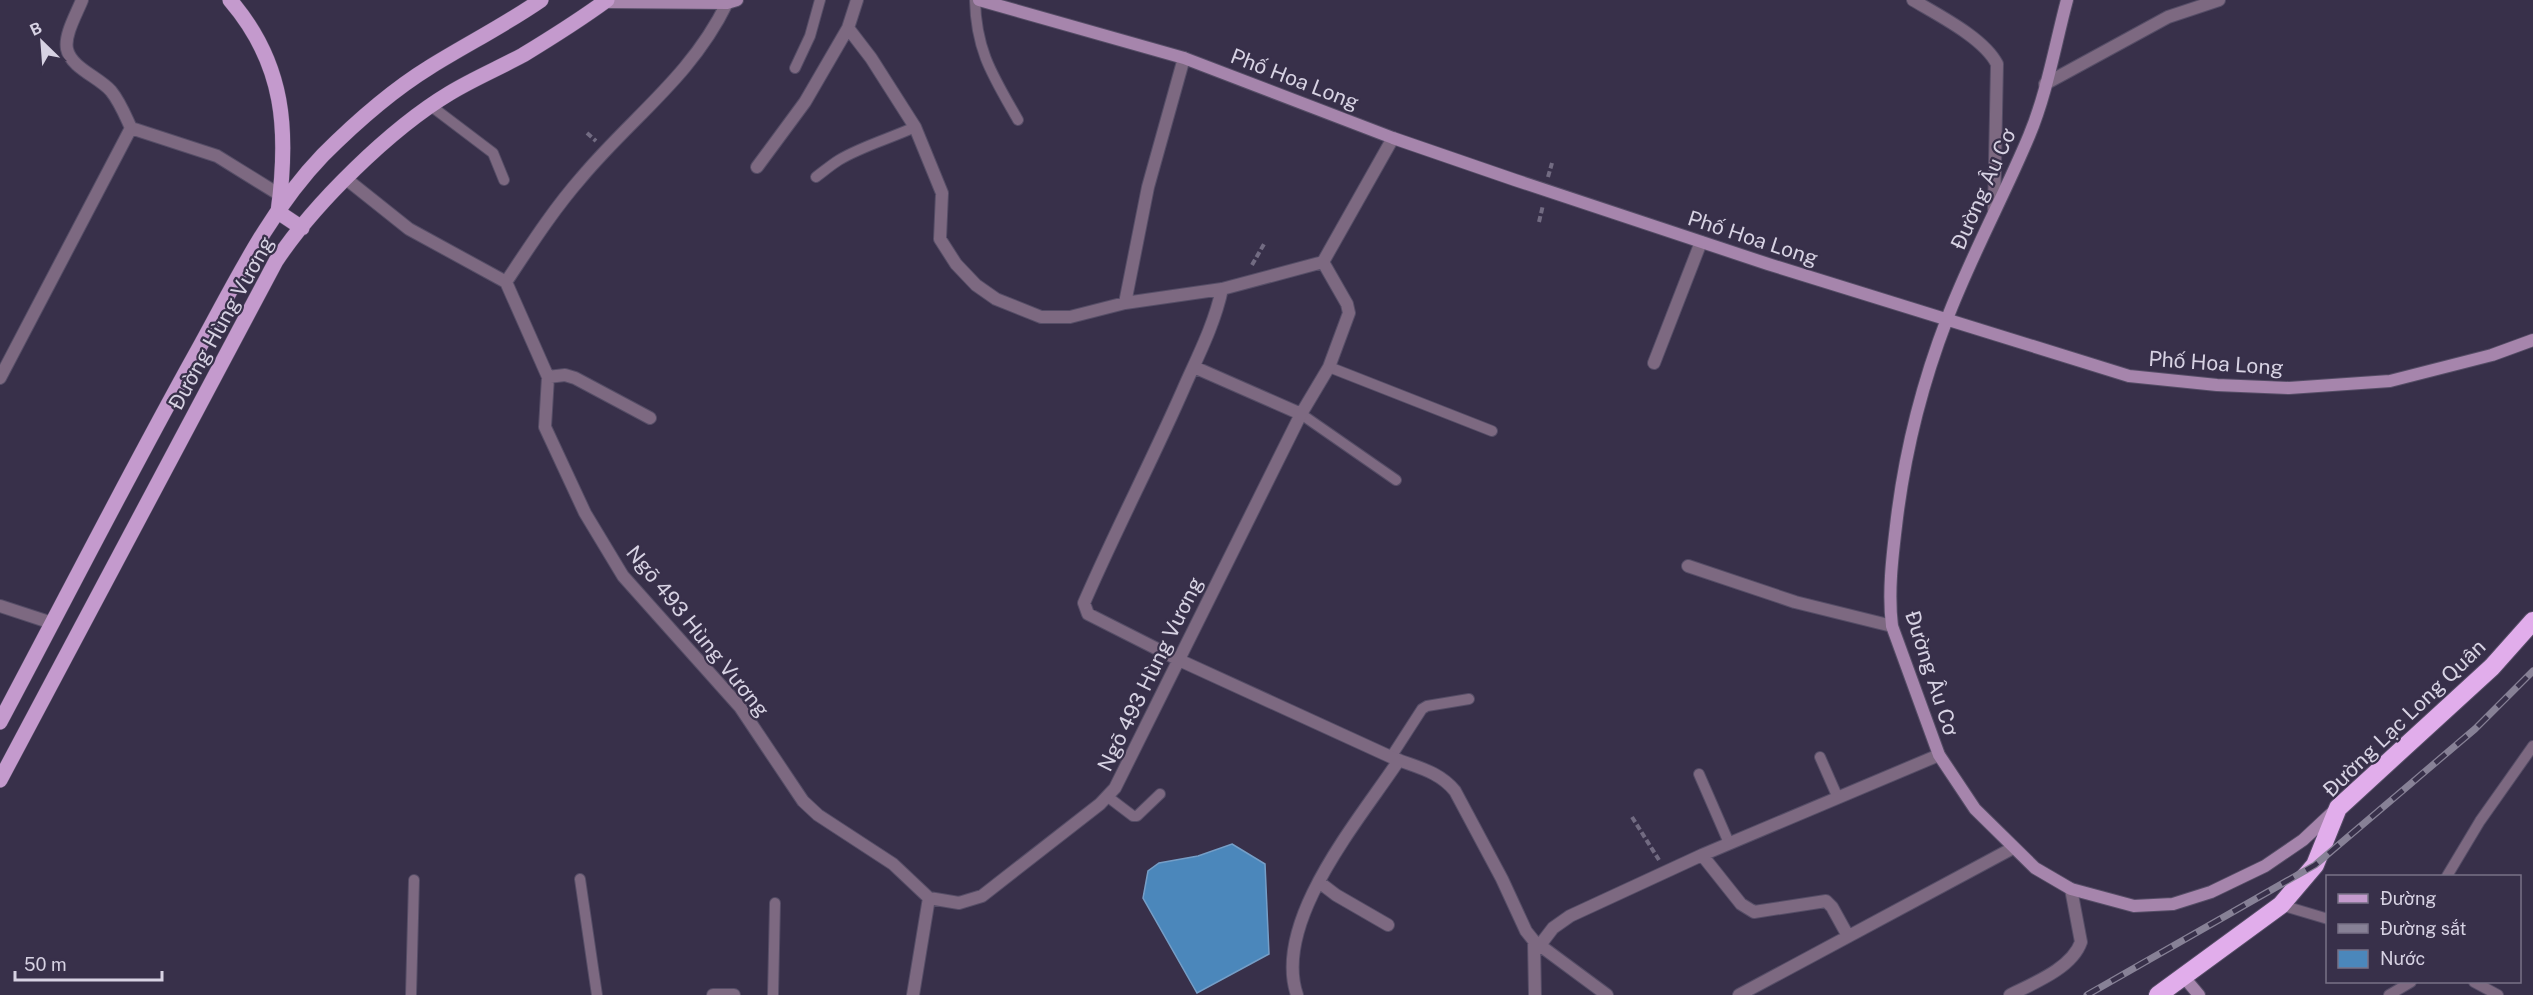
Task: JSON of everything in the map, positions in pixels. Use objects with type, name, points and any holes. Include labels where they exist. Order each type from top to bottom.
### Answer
[{"type":"highway","name":"Đường Lạc Long Quân","points":[[2159,995],[2281,905],[2315,865],[2338,808],[2492,667],[2533,621]]},
{"type":"main road","points":[[230,0],[259,41],[274,79],[284,135],[278,212],[302,228]]},
{"type":"main road","name":"Đường Hùng Vương","points":[[0,722],[185,374],[255,246],[278,212],[322,157],[391,95],[429,68],[501,28],[541,0]]},
{"type":"main road","name":"Đường Hùng Vương","points":[[0,780],[276,261],[345,178],[431,106],[524,54],[602,1]]},
{"type":"street","points":[[82,0],[67,40],[67,51],[75,62],[109,88],[119,102],[131,128],[217,156],[280,195]]},
{"type":"street","points":[[757,167],[805,102],[848,28],[857,0]]},
{"type":"street","name":"Phố Hoa Long","points":[[977,0],[1184,58],[1393,138],[1701,242],[2129,376],[2217,385],[2289,388],[2390,381],[2492,355],[2533,340]]},
{"type":"street","points":[[1913,0],[1991,53],[1997,64],[1994,212]]},
{"type":"street","name":"Đường Âu Cơ","points":[[2067,0],[2030,134],[1946,320],[1926,383],[1900,492],[1893,555],[1890,608],[1892,626],[1939,755],[1975,809],[2035,868],[2071,889],[2134,906],[2173,904],[2211,892],[2265,866],[2303,840],[2338,808]]},
{"type":"street","points":[[2045,84],[2151,25],[2219,0]]},
{"type":"street","points":[[602,1],[732,1]]},
{"type":"street","points":[[345,178],[409,229],[506,282],[582,176],[691,62],[732,1]]},
{"type":"street","points":[[848,28],[871,58],[915,128],[942,193],[940,238],[956,264],[976,285],[996,299],[1041,317],[1070,317],[1125,303],[1222,289],[1323,262],[1393,138]]},
{"type":"street","points":[[1125,303],[1148,187],[1184,58]]},
{"type":"street","points":[[0,378],[131,128]]},
{"type":"street","points":[[1654,363],[1701,242]]},
{"type":"street","name":"Ngõ 493 Hùng Vương","points":[[506,282],[548,377],[545,427],[585,513],[623,576],[740,707],[803,801],[818,815],[893,864],[929,898],[959,903],[982,896],[1108,797],[1301,414],[1329,367],[1349,313],[1347,304],[1323,262]]},
{"type":"street","points":[[1222,289],[1218,310],[1194,367],[1159,445],[1116,528],[1084,603],[1088,614],[1179,660],[1395,759],[1439,776],[1455,791],[1503,879],[1526,931],[1537,943],[1607,995]]},
{"type":"street","points":[[1194,367],[1301,414]]},
{"type":"street","points":[[548,377],[565,375],[575,378],[650,418]]},
{"type":"street","points":[[1688,566],[1795,602],[1892,626]]},
{"type":"street","points":[[0,606],[52,623]]},
{"type":"street","points":[[1535,995],[1537,943],[1561,921],[1702,855],[1939,755]]},
{"type":"street","points":[[1297,995],[1294,986],[1293,962],[1297,932],[1310,897],[1395,759]]},
{"type":"street","points":[[1739,995],[2013,848]]},
{"type":"street","points":[[1702,855],[1741,904],[1748,909],[1754,912],[1826,901],[1832,907],[1848,936]]},
{"type":"street","points":[[1319,882],[1336,895],[1388,925]]},
{"type":"street","points":[[2010,995],[2074,958],[2079,950],[2082,942],[2071,889]]},
{"type":"street","points":[[913,995],[929,898]]},
{"type":"street","points":[[2183,976],[2199,995]]},
{"type":"street","points":[[713,995],[734,995]]},
{"type":"lane","points":[[795,68],[813,27],[820,0]]},
{"type":"lane","points":[[977,0],[976,27],[980,47],[988,68],[1018,120]]},
{"type":"lane","points":[[431,106],[494,153],[504,180]]},
{"type":"lane","points":[[816,177],[839,160],[858,150],[915,128]]},
{"type":"lane","points":[[1329,367],[1492,430]]},
{"type":"lane","points":[[1301,414],[1396,480]]},
{"type":"lane","points":[[1395,759],[1422,709],[1427,706],[1469,699]]},
{"type":"lane","points":[[2448,875],[2480,821],[2533,746]]},
{"type":"lane","points":[[1820,757],[1838,798]]},
{"type":"lane","points":[[1699,774],[1730,843]]},
{"type":"lane","points":[[1108,797],[1133,816],[1137,816],[1160,794]]},
{"type":"lane","points":[[580,879],[597,995]]},
{"type":"lane","points":[[411,995],[414,880]]},
{"type":"lane","points":[[773,995],[775,903]]},
{"type":"lane","points":[[2281,905],[2326,918]]},
{"type":"lane","points":[[2389,995],[2408,983]]},
{"type":"lane","points":[[2477,983],[2498,995]]},
{"type":"path","points":[[1632,817],[1666,871]]},
{"type":"water","points":[[1232,844],[1265,864],[1269,954],[1197,993],[1143,898],[1148,871],[1159,863],[1198,856]]},
{"type":"railway","points":[[2087,995],[2315,865],[2475,729],[2533,671]]}]
